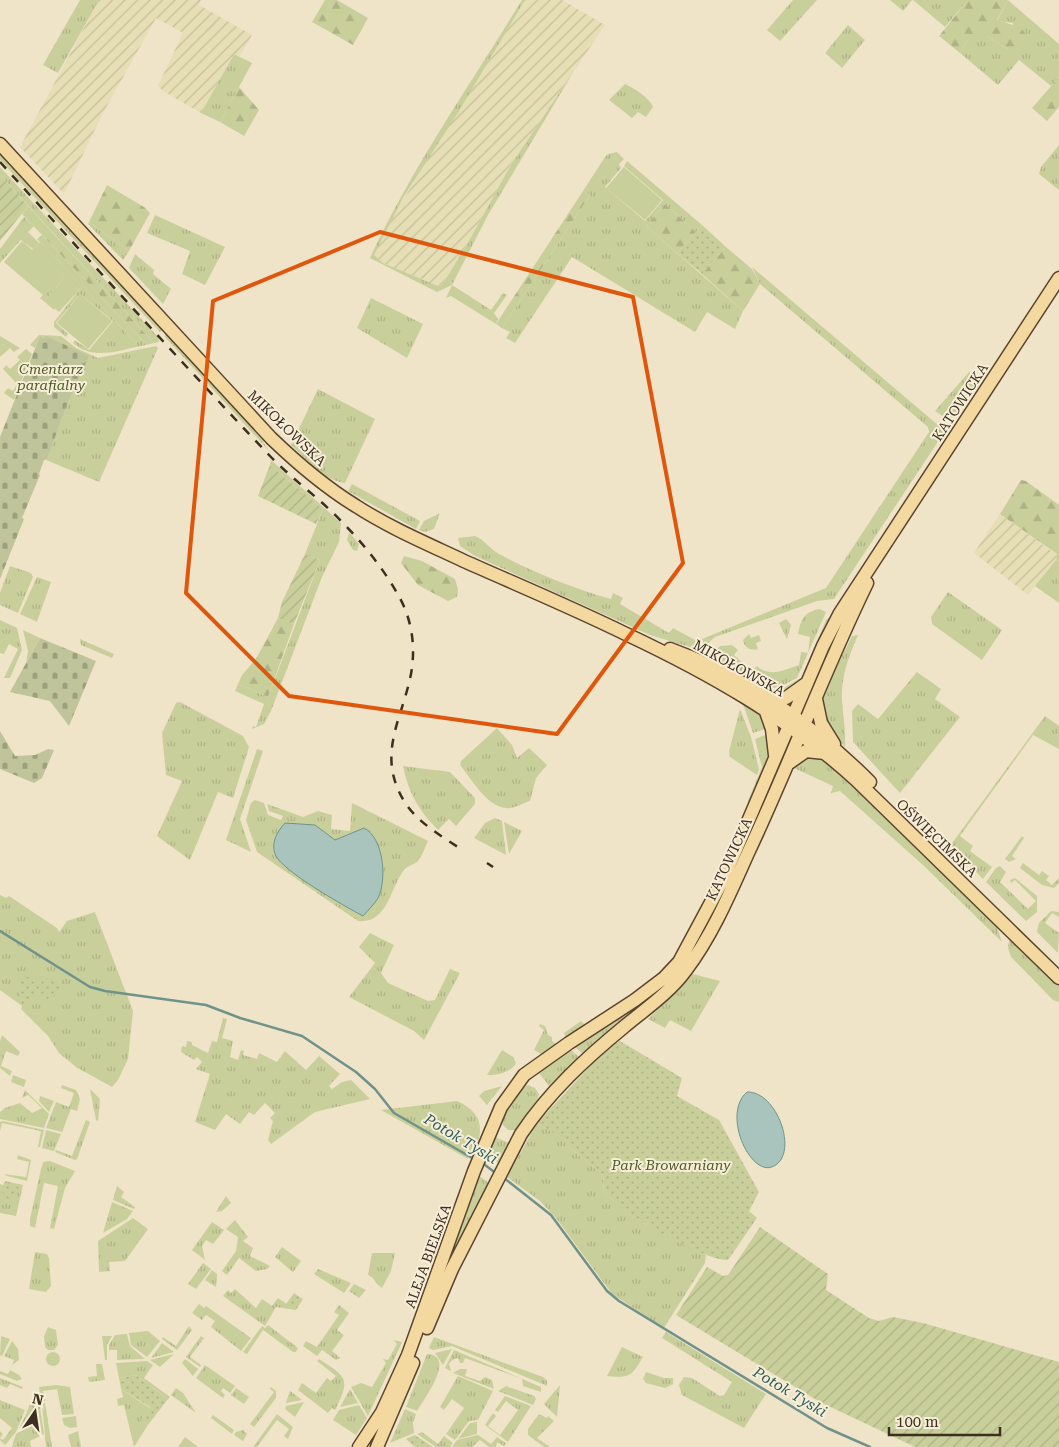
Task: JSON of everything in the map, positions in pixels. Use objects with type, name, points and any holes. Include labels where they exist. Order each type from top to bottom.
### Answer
[{"type":"main road","name":"MIKOŁOWSKA","points":[[0,144],[271,438],[314,477],[358,508],[403,532],[627,634],[728,687],[765,704],[803,729]]},
{"type":"main road","name":"KATOWICKA","points":[[524,1075],[568,1043],[636,1000],[664,978],[678,962],[712,905],[840,613],[1059,278]]},
{"type":"main road","name":"KATOWICKA","points":[[521,1134],[546,1098],[570,1074],[670,989],[686,970],[710,933],[724,906],[885,542]]},
{"type":"main road","points":[[775,758],[772,729],[765,704],[786,698],[809,682]]},
{"type":"main road","points":[[816,700],[821,723],[841,754]]},
{"type":"main road","name":"OŚWIĘCIMSKA","points":[[803,729],[1059,978]]},
{"type":"main road","name":"OŚWIĘCIMSKA","points":[[803,729],[841,754],[1059,968]]},
{"type":"main road","points":[[787,765],[806,751],[826,753]]},
{"type":"main road","name":"ALEJA BIELSKA","points":[[359,1447],[382,1412],[408,1355],[481,1152],[501,1107],[524,1075]]},
{"type":"main road","name":"ALEJA BIELSKA","points":[[377,1447],[442,1290],[521,1134]]},
{"type":"highlighted area","points":[[380,232],[633,297],[683,563],[557,734],[289,696],[186,593],[213,301]]},
{"type":"shaded area","points":[[99,0],[201,0],[199,5],[252,35],[240,56],[234,54],[201,113],[163,91],[158,86],[183,33],[156,18],[102,115],[64,194],[20,147]]},
{"type":"shaded area","points":[[525,0],[562,0],[605,25],[512,163],[465,248],[442,285],[438,286],[383,263],[373,255],[384,231]]},
{"type":"shaded area","points":[[1000,514],[1057,555],[1056,561],[1028,595],[974,553]]},
{"type":"green space","points":[[80,0],[99,0],[58,73],[43,65]]},
{"type":"green space","points":[[325,0],[337,0],[368,18],[353,45],[312,22]]},
{"type":"green space","points":[[522,0],[525,0],[459,111],[403,198],[374,255],[383,263],[438,286],[442,285],[465,248],[512,163],[574,71],[488,215],[452,285],[437,292],[370,258],[404,191],[442,127]]},
{"type":"green space","points":[[793,0],[817,0],[780,41],[767,30]]},
{"type":"green space","points":[[890,0],[912,0],[903,11]]},
{"type":"green space","points":[[913,0],[968,0],[945,27]]},
{"type":"green space","points":[[968,0],[1008,0],[997,20],[1011,24],[1026,34],[1029,38],[1021,49],[1009,50],[987,36],[978,42],[968,40],[960,53],[939,36]]},
{"type":"green space","points":[[1008,0],[1059,44],[1059,77],[1051,86],[1019,60],[998,85],[960,53],[968,40],[987,36],[1009,50],[1013,23],[997,21]]},
{"type":"green space","points":[[848,25],[865,40],[842,68],[825,53]]},
{"type":"green space","points":[[234,54],[252,63],[220,122],[201,113]]},
{"type":"green space","points":[[1059,77],[1059,107],[1047,121],[1032,108]]},
{"type":"green space","points":[[625,84],[651,103],[653,107],[646,117],[638,112],[632,118],[609,100]]},
{"type":"green space","points":[[239,87],[259,110],[244,136],[220,122]]},
{"type":"green space","points":[[1059,145],[1059,190],[1039,174],[1041,167]]},
{"type":"green space","points":[[617,152],[624,159],[619,164],[621,168],[605,187],[645,221],[663,200],[624,166],[627,161],[702,225],[696,232],[665,204],[646,226],[743,311],[735,329],[707,312],[695,332],[572,257],[515,343],[506,338],[510,332],[502,328],[590,195],[583,191],[605,157],[608,154]]},
{"type":"green space","points":[[0,153],[163,330],[160,332],[0,160]]},
{"type":"green space","points":[[0,167],[158,337],[159,342],[154,343],[0,175]]},
{"type":"green space","points":[[624,167],[662,200],[645,220],[606,188]]},
{"type":"green space","points":[[0,175],[28,206],[0,241]]},
{"type":"green space","points":[[107,185],[144,207],[150,213],[129,251],[89,222]]},
{"type":"green space","points":[[583,191],[590,195],[502,328],[496,324]]},
{"type":"green space","points":[[665,204],[696,232],[677,253],[646,226]]},
{"type":"green space","points":[[28,206],[154,343],[146,345],[22,214]]},
{"type":"green space","points":[[155,215],[225,247],[205,285],[182,274],[190,251],[147,233]]},
{"type":"green space","points":[[24,217],[34,226],[28,232],[39,243],[33,249],[21,240],[0,263],[0,249]]},
{"type":"green space","points":[[89,222],[129,251],[123,260],[88,224]]},
{"type":"green space","points":[[702,225],[726,247],[702,274],[677,253]]},
{"type":"green space","points":[[42,235],[141,339],[136,343],[37,239]]},
{"type":"green space","points":[[22,241],[62,275],[44,296],[4,262]]},
{"type":"green space","points":[[40,242],[82,286],[79,290],[32,250]]},
{"type":"green space","points":[[726,247],[752,269],[760,284],[743,311],[702,274]]},
{"type":"green space","points":[[135,254],[154,270],[153,274],[171,289],[163,304],[129,268]]},
{"type":"green space","points":[[752,267],[945,431],[834,599],[817,601],[715,637],[705,646],[702,639],[826,588],[929,432],[928,427],[760,284]]},
{"type":"green space","points":[[62,275],[65,277],[45,300],[55,308],[54,310],[40,298]]},
{"type":"green space","points":[[65,277],[79,290],[59,312],[45,300]]},
{"type":"green space","points":[[452,285],[491,310],[503,293],[507,295],[494,313],[498,319],[496,324],[451,296],[446,298]]},
{"type":"green space","points":[[82,286],[136,343],[141,339],[146,345],[108,353],[99,353],[81,349],[73,343],[75,340],[89,350],[113,321],[80,294],[56,323],[68,334],[66,337],[54,327],[54,322]]},
{"type":"green space","points":[[80,294],[112,321],[88,349],[57,323]]},
{"type":"green space","points":[[371,298],[423,324],[407,358],[357,328]]},
{"type":"green space","points":[[165,333],[264,440],[263,442],[270,452],[165,337]]},
{"type":"green space","points":[[39,335],[61,336],[76,348],[98,358],[156,346],[158,348],[99,482],[46,460],[67,403],[80,375],[45,338],[40,336],[35,348],[30,345]]},
{"type":"green space","points":[[0,336],[20,348],[14,352],[10,348],[0,357]]},
{"type":"green space","name":"Cmentarz parafialny","points":[[40,336],[44,338],[46,336],[89,356],[67,404],[47,459],[44,460],[40,475],[22,518],[24,519],[0,579],[0,437]]},
{"type":"green space","points":[[26,349],[32,354],[14,400],[4,393],[8,388],[13,391],[17,384],[3,369],[6,365],[10,369],[20,360],[17,357]]},
{"type":"green space","points":[[969,372],[979,379],[951,422],[935,411]]},
{"type":"green space","points":[[318,389],[375,419],[345,483],[323,474],[291,445]]},
{"type":"green space","points":[[271,460],[341,523],[339,542],[322,577],[271,711],[264,724],[252,729],[253,726],[256,727],[264,704],[235,691],[238,684],[268,697],[320,560],[305,554],[323,509],[270,465]]},
{"type":"green space","points":[[270,465],[323,509],[316,524],[258,496]]},
{"type":"green space","points":[[1021,480],[1026,481],[1059,505],[1059,563],[1056,560],[1057,554],[1000,514]]},
{"type":"green space","points":[[352,484],[420,521],[416,529],[348,491]]},
{"type":"green space","points":[[440,513],[434,529],[425,532],[419,530],[424,521]]},
{"type":"green space","points":[[349,532],[359,544],[357,551],[353,550],[347,540]]},
{"type":"green space","points":[[475,536],[499,554],[554,579],[611,599],[613,593],[623,598],[620,604],[669,633],[673,628],[697,641],[700,647],[693,648],[650,635],[475,556],[460,546],[458,538]]},
{"type":"green space","points":[[305,554],[320,560],[294,624],[278,618],[282,602]]},
{"type":"green space","points":[[404,556],[422,561],[455,579],[458,589],[457,597],[448,601],[418,585],[401,563]]},
{"type":"green space","points":[[1056,560],[1059,563],[1059,603],[1035,586]]},
{"type":"green space","points":[[10,566],[31,573],[33,577],[18,613],[0,605],[0,593]]},
{"type":"green space","points":[[37,577],[51,582],[37,622],[20,614]]},
{"type":"green space","points":[[948,592],[1002,630],[982,660],[932,624],[931,617]]},
{"type":"green space","points":[[820,609],[826,612],[808,653],[810,637],[798,634],[799,629],[802,620],[807,614]]},
{"type":"green space","points":[[278,618],[294,624],[268,697],[238,684],[242,675],[256,659]]},
{"type":"green space","points":[[829,618],[829,623],[804,679],[787,695],[784,688],[802,677],[826,620]]},
{"type":"green space","points":[[786,619],[791,625],[787,639],[779,623]]},
{"type":"green space","points":[[0,620],[17,628],[22,650],[10,678],[4,678],[18,649],[9,644],[4,654],[0,653]]},
{"type":"green space","points":[[23,630],[40,638],[26,663],[28,651]]},
{"type":"green space","points":[[749,634],[751,638],[759,635],[761,641],[756,643],[758,649],[746,647],[743,640]]},
{"type":"green space","points":[[858,635],[844,674],[842,691],[845,747],[832,731],[825,717],[824,692],[852,636]]},
{"type":"green space","points":[[40,638],[96,661],[69,726],[50,701],[10,692]]},
{"type":"green space","points":[[80,639],[114,654],[112,658],[81,645]]},
{"type":"green space","points":[[732,645],[738,650],[734,655],[752,671],[757,666],[767,672],[782,671],[799,665],[801,652],[808,653],[797,678],[772,688],[757,680],[755,682],[722,663],[714,652],[720,646]]},
{"type":"green space","points":[[917,672],[941,689],[935,699],[960,717],[900,793],[853,742],[852,711],[858,704],[878,719]]},
{"type":"green space","points":[[742,701],[757,711],[768,725],[765,729],[753,733]]},
{"type":"green space","points":[[180,702],[243,736],[249,747],[233,798],[218,792],[190,860],[157,836],[182,781],[166,775],[162,733],[176,703]]},
{"type":"green space","points":[[740,709],[751,737],[759,769],[757,775],[730,757],[729,751]]},
{"type":"green space","points":[[1045,716],[1059,726],[1059,749],[1033,735],[960,836],[973,846],[970,851],[992,867],[983,879],[950,846]]},
{"type":"green space","points":[[497,728],[512,745],[517,758],[529,748],[547,765],[536,778],[530,801],[510,808],[502,808],[488,799],[460,765],[461,761]]},
{"type":"green space","points":[[0,731],[15,756],[35,755],[48,749],[54,750],[42,778],[34,783],[0,769]]},
{"type":"green space","points":[[770,733],[768,760],[752,799],[747,803],[762,767],[755,739]]},
{"type":"green space","points":[[785,746],[788,747],[725,893]]},
{"type":"green space","points":[[257,749],[263,751],[240,819],[251,852],[226,840]]},
{"type":"green space","points":[[818,757],[825,761],[902,830],[996,925],[1002,942],[924,866],[840,791],[831,793],[833,786],[794,768],[806,758]]},
{"type":"green space","points":[[403,766],[450,772],[475,798],[475,804],[456,826],[449,819],[438,830],[415,801]]},
{"type":"green space","points":[[255,800],[264,803],[268,815],[281,820],[283,816],[269,811],[267,804],[303,817],[318,811],[332,815],[331,829],[350,831],[352,803],[428,841],[419,860],[407,867],[399,877],[382,911],[376,917],[358,921],[257,852],[246,820],[251,803]]},
{"type":"green space","points":[[495,818],[502,821],[506,855],[474,838],[485,823]]},
{"type":"green space","points":[[504,822],[522,831],[509,854]]},
{"type":"green space","points":[[1022,836],[1024,838],[1012,856],[1016,859],[1009,862],[1005,859]]},
{"type":"green space","points":[[1023,863],[1039,875],[1042,871],[1049,876],[1046,880],[1052,885],[1059,878],[1059,883],[1054,888],[1042,885],[1020,868]]},
{"type":"green space","points":[[1000,866],[1006,872],[1000,882],[1028,909],[1036,901],[1015,880],[1011,883],[1010,880],[1015,878],[1037,896],[1037,912],[1026,921],[986,882],[996,868]]},
{"type":"green space","points":[[0,895],[6,898],[9,896],[57,928],[59,932],[67,921],[95,912],[133,1011],[128,1059],[118,1080],[112,1087],[76,1067],[59,1053],[48,1036],[21,1009],[22,1006],[0,990]]},
{"type":"green space","points":[[721,897],[723,898],[713,918],[689,954]]},
{"type":"green space","points":[[1051,911],[1059,912],[1059,917],[1052,913],[1045,923],[1059,933],[1058,953],[1037,932],[1039,923]]},
{"type":"green space","points":[[370,933],[394,945],[381,973],[388,983],[428,1001],[435,1000],[450,969],[460,973],[424,1040],[414,1031],[349,997],[375,963],[359,947]]},
{"type":"green space","points":[[1010,935],[1059,983],[1059,1002],[1053,1000],[1011,957],[1008,948]]},
{"type":"green space","points":[[689,955],[674,978],[583,1054],[575,1047],[649,996]]},
{"type":"green space","points":[[693,974],[720,981],[691,1031],[670,1020],[665,1028],[648,1019]]},
{"type":"green space","points":[[20,975],[34,979],[53,978],[63,984],[47,1005],[35,994],[22,1006],[18,979]]},
{"type":"green space","points":[[223,1018],[227,1019],[222,1038],[233,1041],[230,1057],[238,1060],[241,1050],[244,1051],[243,1055],[257,1059],[259,1053],[277,1062],[285,1051],[306,1070],[319,1056],[340,1074],[329,1086],[332,1089],[342,1082],[351,1080],[370,1099],[315,1112],[271,1144],[268,1140],[273,1121],[270,1118],[275,1113],[265,1103],[254,1115],[249,1112],[240,1124],[226,1114],[215,1130],[195,1122],[210,1074],[196,1069],[202,1062],[197,1057],[194,1060],[181,1052],[182,1046],[186,1047],[187,1041],[192,1042],[192,1045],[208,1053],[212,1041],[217,1042]]},
{"type":"green space","points":[[581,1021],[586,1026],[567,1039],[564,1033]]},
{"type":"green space","points":[[540,1024],[545,1026],[548,1035],[552,1037],[552,1041],[558,1045],[543,1055],[534,1050],[544,1030],[539,1026]]},
{"type":"green space","points":[[2,1035],[20,1052],[18,1056],[6,1051],[1,1066],[12,1071],[10,1076],[0,1068],[0,1041]]},
{"type":"green space","name":"Park Browarniany","points":[[620,1041],[682,1078],[677,1096],[719,1120],[759,1192],[749,1211],[757,1218],[728,1260],[711,1256],[673,1240],[634,1216],[604,1193],[603,1175],[569,1147],[570,1143],[537,1123],[606,1049]]},
{"type":"green space","points":[[502,1050],[513,1057],[516,1063],[511,1069],[503,1073],[487,1075]]},
{"type":"green space","points":[[571,1050],[580,1058],[549,1086],[539,1073]]},
{"type":"green space","points":[[13,1075],[26,1080],[24,1087],[11,1082]]},
{"type":"green space","points":[[62,1085],[76,1090],[80,1099],[77,1111],[71,1109],[62,1132],[46,1128],[56,1102],[69,1107],[74,1093],[61,1088]]},
{"type":"green space","points":[[528,1085],[535,1088],[539,1094],[538,1098],[516,1130],[508,1130],[503,1125],[504,1115],[514,1097]]},
{"type":"green space","points":[[502,1086],[487,1105],[479,1096],[484,1091]]},
{"type":"green space","points":[[90,1089],[100,1099],[98,1121],[96,1120]]},
{"type":"green space","points":[[25,1090],[49,1114],[44,1128],[0,1119],[0,1112],[5,1108],[20,1103],[32,1113],[42,1108],[28,1095],[22,1098]]},
{"type":"green space","points":[[40,1096],[54,1101],[49,1112],[39,1101]]},
{"type":"green space","points":[[457,1101],[470,1109],[478,1118],[479,1137],[477,1145],[474,1144],[468,1159],[381,1110]]},
{"type":"green space","points":[[86,1120],[90,1122],[77,1159],[75,1160],[55,1152],[56,1150],[72,1156]]},
{"type":"green space","points":[[3,1121],[44,1130],[40,1147],[38,1147],[41,1131],[2,1123],[0,1131],[0,1122]]},
{"type":"green space","points":[[537,1123],[571,1143],[569,1147],[603,1175],[604,1193],[645,1224],[706,1255],[705,1263],[664,1328],[612,1294],[556,1218],[540,1201],[507,1177]]},
{"type":"green space","points":[[46,1130],[61,1134],[54,1151],[42,1148]]},
{"type":"green space","points":[[495,1137],[509,1143],[499,1163],[487,1156]]},
{"type":"green space","points":[[18,1155],[31,1160],[27,1181],[4,1174],[26,1177],[29,1162],[17,1159]]},
{"type":"green space","points":[[50,1161],[75,1171],[65,1188],[54,1229],[50,1228],[58,1186],[44,1183],[35,1228],[30,1226],[30,1219],[41,1169],[43,1162]]},
{"type":"green space","points":[[478,1175],[489,1183],[435,1294]]},
{"type":"green space","points":[[5,1181],[23,1185],[16,1216],[0,1213],[0,1184],[3,1185]]},
{"type":"green space","points":[[5,1183],[19,1185],[16,1200],[2,1197]]},
{"type":"green space","points":[[117,1186],[124,1192],[121,1197],[135,1207],[134,1209],[113,1200]]},
{"type":"green space","points":[[226,1196],[231,1203],[222,1211],[216,1212]]},
{"type":"green space","points":[[112,1202],[133,1211],[127,1219],[103,1233]]},
{"type":"green space","points":[[133,1218],[148,1229],[125,1261],[109,1262],[110,1271],[99,1272],[98,1241]]},
{"type":"green space","points":[[235,1220],[248,1237],[243,1241],[253,1248],[250,1256],[270,1266],[267,1269],[256,1271],[239,1258],[227,1275],[222,1271],[236,1251],[238,1237],[226,1229]]},
{"type":"green space","points":[[212,1222],[224,1230],[213,1244],[206,1240],[202,1246],[205,1260],[192,1250]]},
{"type":"green space","points":[[760,1227],[828,1274],[826,1290],[869,1318],[879,1321],[893,1317],[923,1323],[1059,1362],[1059,1447],[915,1447],[820,1402],[676,1315],[707,1267],[723,1276],[728,1275]]},
{"type":"green space","points":[[437,1229],[443,1231],[432,1261],[428,1259]]},
{"type":"green space","points":[[282,1247],[301,1261],[293,1272],[275,1257]]},
{"type":"green space","points":[[35,1252],[47,1254],[49,1258],[51,1286],[46,1292],[29,1289]]},
{"type":"green space","points":[[372,1253],[395,1253],[391,1271],[382,1288],[368,1275]]},
{"type":"green space","points":[[203,1263],[211,1269],[196,1289],[188,1284]]},
{"type":"green space","points":[[318,1269],[351,1283],[344,1293],[314,1274]]},
{"type":"green space","points":[[212,1270],[217,1274],[216,1287],[205,1280]]},
{"type":"green space","points":[[354,1284],[366,1290],[359,1298],[349,1291]]},
{"type":"green space","points":[[235,1289],[256,1308],[262,1299],[272,1306],[278,1298],[296,1310],[276,1307],[265,1326],[223,1296],[228,1290],[231,1293]]},
{"type":"green space","points":[[294,1293],[303,1299],[296,1310],[286,1304]]},
{"type":"green space","points":[[199,1304],[204,1308],[206,1306],[251,1338],[241,1351],[211,1327],[215,1321],[206,1315],[202,1320],[192,1313]]},
{"type":"green space","points":[[339,1305],[349,1313],[337,1330],[344,1335],[332,1351],[340,1358],[336,1360],[322,1350],[317,1356],[303,1346],[306,1341],[317,1347],[339,1315],[334,1312]]},
{"type":"green space","points":[[268,1325],[298,1348],[296,1352],[293,1352],[263,1330],[247,1354],[243,1352],[262,1326],[265,1328]]},
{"type":"green space","points":[[189,1326],[192,1330],[177,1350],[162,1339],[163,1337],[176,1346]]},
{"type":"green space","points":[[48,1327],[56,1330],[58,1345],[54,1350],[48,1350],[45,1347],[44,1336]]},
{"type":"green space","points":[[148,1331],[160,1341],[147,1357],[131,1345],[129,1333]]},
{"type":"green space","points":[[666,1332],[766,1394],[744,1428],[682,1395],[679,1385],[684,1377],[692,1378],[720,1396],[724,1395],[732,1382],[662,1338]]},
{"type":"green space","points":[[127,1334],[130,1346],[145,1359],[117,1360],[117,1350],[109,1350],[109,1345],[115,1335]]},
{"type":"green space","points":[[1,1336],[10,1339],[2,1356],[0,1355]]},
{"type":"green space","points":[[102,1336],[112,1336],[107,1345],[107,1360],[105,1360]]},
{"type":"green space","points":[[201,1336],[204,1338],[190,1357],[201,1365],[200,1367],[186,1357]]},
{"type":"green space","points":[[434,1337],[543,1377],[547,1381],[547,1386],[452,1346],[433,1350],[429,1348]]},
{"type":"green space","points":[[394,1340],[402,1342],[368,1416],[351,1387],[361,1383],[372,1387],[386,1363],[383,1359],[388,1360],[397,1344]]},
{"type":"green space","points":[[12,1341],[18,1349],[19,1360],[12,1365],[14,1360],[4,1356]]},
{"type":"green space","points":[[162,1343],[174,1352],[151,1358]]},
{"type":"green space","points":[[622,1347],[643,1357],[636,1369],[629,1375],[621,1377],[607,1376]]},
{"type":"green space","points":[[452,1349],[443,1365],[435,1353]]},
{"type":"green space","points":[[454,1350],[541,1387],[541,1392],[523,1386],[522,1379],[465,1358],[463,1363],[460,1363],[458,1358],[452,1360],[449,1364],[451,1371],[445,1368]]},
{"type":"green space","points":[[53,1352],[58,1354],[60,1359],[58,1364],[53,1366],[48,1364],[46,1359],[48,1354]]},
{"type":"green space","points":[[174,1354],[160,1367],[150,1360]]},
{"type":"green space","points":[[427,1354],[435,1356],[439,1362],[439,1369],[431,1388],[417,1411],[406,1407]]},
{"type":"green space","points":[[185,1359],[198,1369],[193,1376],[182,1363]]},
{"type":"green space","points":[[319,1359],[336,1370],[344,1380],[340,1400],[335,1410],[332,1408],[328,1413],[298,1390],[302,1383],[316,1393],[327,1378],[331,1381],[336,1376],[317,1361]]},
{"type":"green space","points":[[147,1361],[153,1365],[144,1378],[170,1397],[168,1399],[136,1375],[119,1378],[116,1363]]},
{"type":"green space","points":[[96,1364],[102,1364],[105,1380],[89,1382],[88,1377],[97,1376]]},
{"type":"green space","points":[[205,1365],[235,1386],[230,1393],[223,1388],[221,1391],[225,1395],[223,1398],[196,1378]]},
{"type":"green space","points":[[460,1369],[467,1369],[465,1376],[480,1381],[485,1377],[492,1380],[494,1389],[453,1373]]},
{"type":"green space","points":[[10,1370],[22,1379],[17,1381],[0,1374],[0,1371],[8,1374]]},
{"type":"green space","points":[[646,1372],[664,1378],[673,1378],[673,1384],[665,1388],[646,1383],[643,1379]]},
{"type":"green space","points":[[136,1375],[168,1399],[148,1425],[141,1420],[150,1407],[121,1389],[119,1378]]},
{"type":"green space","points":[[458,1376],[493,1391],[478,1420],[469,1421],[455,1440],[446,1434],[464,1408],[452,1399],[444,1410],[440,1407]]},
{"type":"green space","points":[[0,1378],[23,1387],[22,1389],[10,1384],[7,1388],[0,1385]]},
{"type":"green space","points":[[56,1385],[70,1387],[74,1414],[62,1415],[57,1389],[43,1391],[45,1401],[41,1401],[39,1387]]},
{"type":"green space","points":[[560,1385],[557,1417],[544,1404]]},
{"type":"green space","points":[[506,1386],[534,1396],[536,1399],[533,1405],[498,1391]]},
{"type":"green space","points":[[271,1387],[276,1391],[276,1398],[254,1427],[250,1424],[274,1392],[270,1389]]},
{"type":"green space","points":[[176,1388],[183,1393],[196,1413],[171,1395]]},
{"type":"green space","points":[[236,1388],[249,1397],[244,1404],[231,1395]]},
{"type":"green space","points":[[121,1389],[150,1408],[141,1420],[148,1425],[134,1447],[124,1405],[118,1406],[117,1399],[123,1397]]},
{"type":"green space","points":[[350,1389],[358,1403],[340,1407]]},
{"type":"green space","points":[[290,1391],[302,1400],[286,1403]]},
{"type":"green space","points":[[505,1396],[531,1406],[508,1442],[485,1425],[493,1413],[496,1416],[488,1426],[500,1435],[518,1410],[506,1401],[498,1412],[495,1410]]},
{"type":"green space","points":[[0,1400],[25,1410],[16,1432],[5,1445],[0,1438],[3,1440],[12,1428],[0,1418]]},
{"type":"green space","points":[[39,1401],[44,1434],[30,1441],[31,1447],[12,1447],[30,1402]]},
{"type":"green space","points":[[304,1402],[295,1417],[285,1409],[286,1406]]},
{"type":"green space","points":[[45,1403],[52,1447],[46,1447],[42,1404]]},
{"type":"green space","points":[[359,1405],[367,1418],[356,1435],[333,1420],[339,1410]]},
{"type":"green space","points":[[405,1409],[416,1414],[413,1423],[414,1433],[390,1443]]},
{"type":"green space","points":[[277,1414],[293,1427],[288,1439],[284,1436],[289,1429],[277,1420],[257,1447],[253,1447]]},
{"type":"green space","points":[[539,1414],[547,1418],[548,1416],[554,1421],[537,1438],[550,1447],[544,1447],[528,1435],[528,1429]]},
{"type":"green space","points":[[213,1415],[234,1430],[232,1434],[211,1418]]},
{"type":"green space","points":[[76,1416],[77,1427],[70,1428],[64,1425],[62,1418]]},
{"type":"green space","points":[[477,1422],[477,1434],[458,1439],[470,1423]]},
{"type":"green space","points":[[243,1430],[247,1434],[243,1441],[234,1435],[236,1432]]},
{"type":"green space","points":[[78,1431],[81,1447],[71,1447],[68,1435]]},
{"type":"green space","points":[[422,1432],[438,1444],[444,1436],[453,1443],[450,1447],[436,1447],[417,1434]]},
{"type":"green space","points":[[415,1435],[433,1447],[415,1447],[406,1439]]},
{"type":"green space","points":[[478,1435],[491,1444],[497,1437],[506,1443],[504,1446],[497,1442],[496,1447],[489,1447],[480,1440],[472,1447],[452,1447],[457,1440]]},
{"type":"green space","points":[[185,1437],[198,1447],[178,1447]]},
{"type":"water","points":[[285,823],[315,825],[335,840],[364,828],[371,833],[380,850],[383,871],[378,898],[363,916],[314,888],[280,861],[275,854],[274,841]]},
{"type":"water","points":[[747,1092],[758,1094],[767,1101],[781,1124],[785,1149],[781,1159],[774,1166],[765,1167],[756,1163],[748,1154],[742,1142],[738,1129],[737,1115],[740,1102]]},
{"type":"waterway","name":"Potok Tyski","points":[[0,931],[90,987],[105,991],[206,1005],[240,1018],[302,1036],[356,1072],[375,1089],[394,1113],[474,1159]]},
{"type":"waterway","name":"Potok Tyski","points":[[481,1162],[497,1174]]},
{"type":"waterway","name":"Potok Tyski","points":[[504,1178],[551,1215],[607,1291],[619,1301],[827,1428],[870,1447]]},
{"type":"railway","points":[[0,162],[235,419],[276,462],[340,520],[383,571],[406,612],[413,643],[411,674],[397,722],[392,752],[392,768],[396,784],[409,809],[430,828],[461,849]]},
{"type":"railway","points":[[487,863],[493,867]]}]
